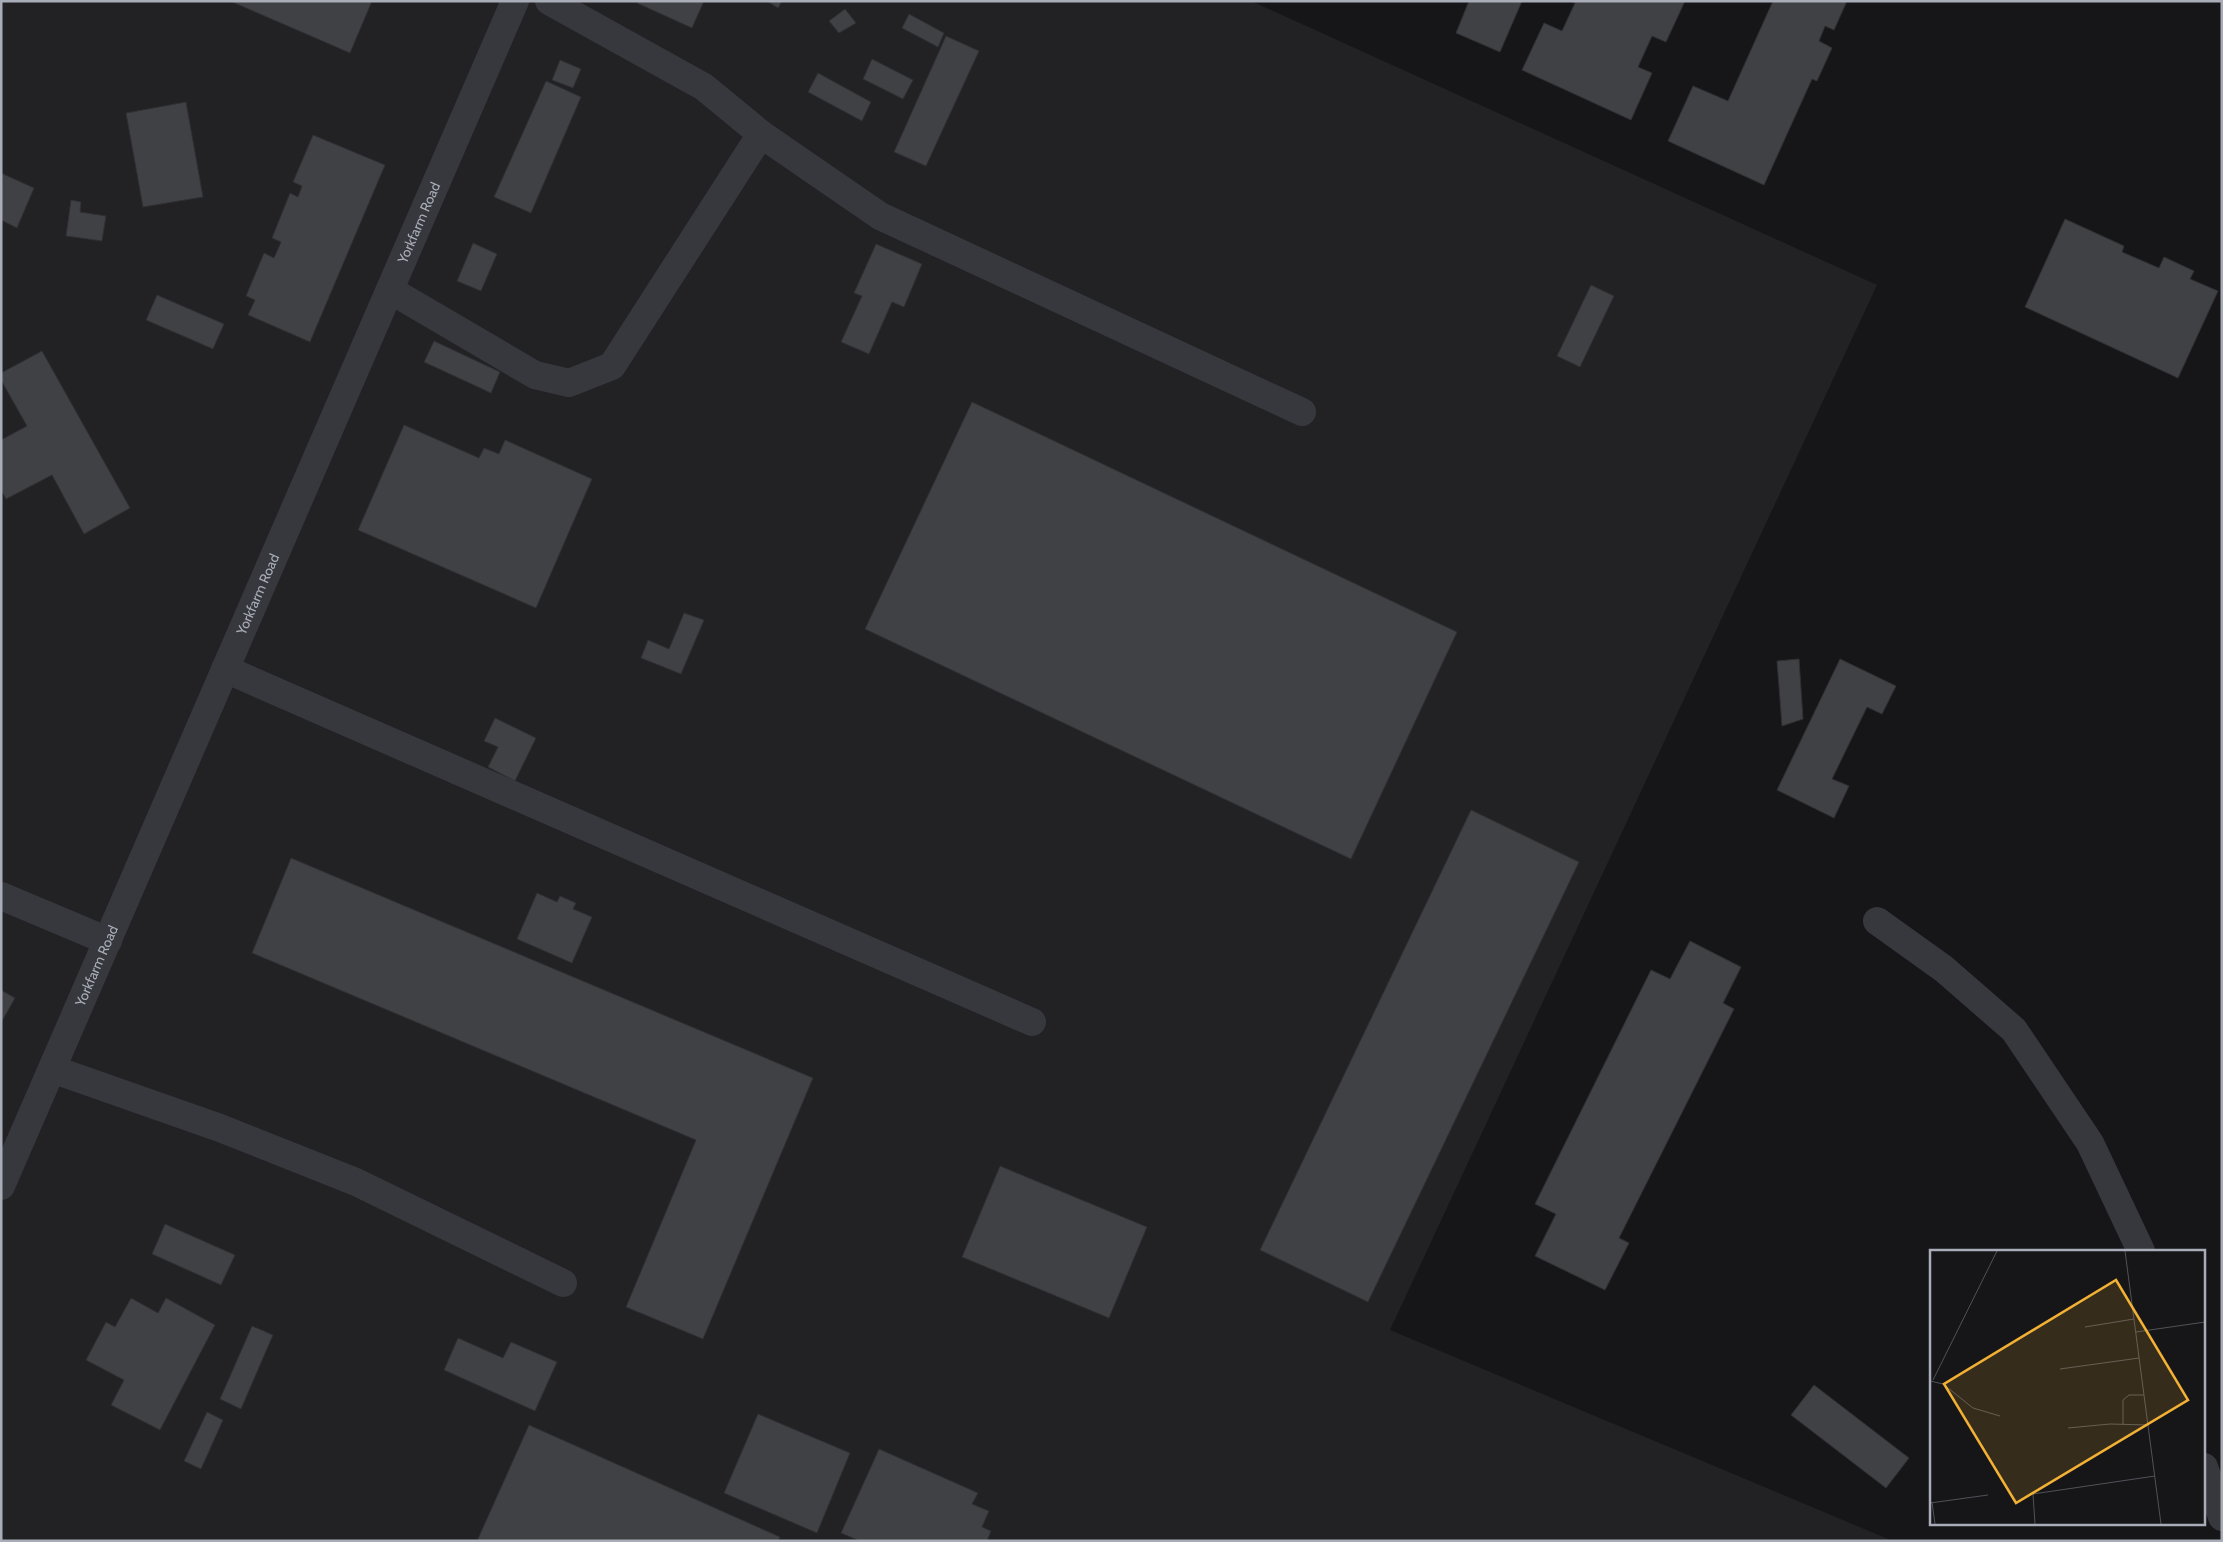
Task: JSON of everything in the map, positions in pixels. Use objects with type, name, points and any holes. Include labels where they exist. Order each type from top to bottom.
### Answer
[{"type":"street","name":"Yorkfarm Road","points":[[1,1186],[514,1]]},
{"type":"street","points":[[550,1],[704,87],[761,134],[880,216],[1302,412]]},
{"type":"street","points":[[390,290],[535,375],[569,383],[612,366],[761,134]]},
{"type":"street","points":[[225,669],[1032,1022]]},
{"type":"street","points":[[1,896],[108,941]]},
{"type":"street","points":[[1877,921],[1944,969],[2014,1030],[2090,1142],[2141,1250]]},
{"type":"street","points":[[52,1069],[220,1128],[356,1182],[563,1283]]},
{"type":"street","points":[[2206,1473],[2222,1517]]},
{"type":"shaded area","points":[[1,1],[1251,1],[1877,285],[1390,1330],[1893,1541],[1,1541]]},
{"type":"building","points":[[230,1],[372,1],[350,53]]},
{"type":"building","points":[[638,1],[704,1],[692,28],[637,3]]},
{"type":"building","points":[[767,1],[782,1],[778,8]]},
{"type":"building","points":[[1469,1],[1522,1],[1500,52],[1456,33]]},
{"type":"building","points":[[1570,1],[1685,1],[1666,42],[1652,36],[1638,67],[1652,73],[1631,120],[1522,70],[1544,23],[1562,31],[1575,3]]},
{"type":"building","points":[[1773,1],[1847,1],[1834,30],[1825,26],[1819,41],[1832,48],[1817,81],[1812,79],[1764,185],[1668,141],[1693,86],[1728,101]]},
{"type":"building","points":[[845,9],[856,23],[839,33],[829,21]]},
{"type":"building","points":[[909,14],[944,33],[938,47],[902,28]]},
{"type":"building","points":[[946,36],[979,51],[926,166],[894,152]]},
{"type":"building","points":[[872,59],[913,80],[903,99],[863,79]]},
{"type":"building","points":[[560,60],[581,69],[573,88],[552,80]]},
{"type":"building","points":[[818,73],[871,102],[862,121],[808,92]]},
{"type":"building","points":[[546,81],[581,97],[531,213],[494,197]]},
{"type":"building","points":[[186,102],[203,197],[143,207],[126,113]]},
{"type":"building","points":[[313,135],[385,165],[310,342],[248,315],[255,300],[246,296],[264,253],[274,258],[281,242],[272,238],[290,193],[298,197],[302,186],[293,182]]},
{"type":"building","points":[[1,173],[34,188],[17,228],[1,220]]},
{"type":"building","points":[[71,200],[81,202],[80,212],[106,216],[102,241],[66,236]]},
{"type":"building","points":[[2065,219],[2124,246],[2122,252],[2159,268],[2164,257],[2194,271],[2190,279],[2218,291],[2178,378],[2025,307]]},
{"type":"building","points":[[473,243],[497,254],[481,291],[457,281]]},
{"type":"building","points":[[876,244],[922,264],[904,307],[892,302],[869,354],[841,342],[862,296],[854,293]]},
{"type":"building","points":[[1591,285],[1614,296],[1580,367],[1557,356]]},
{"type":"building","points":[[157,295],[224,324],[213,349],[146,320]]},
{"type":"building","points":[[434,341],[500,372],[491,393],[424,362]]},
{"type":"building","points":[[42,351],[130,508],[84,534],[52,475],[6,499],[1,490],[1,440],[27,426],[1,380],[1,373]]},
{"type":"building","points":[[972,402],[1457,632],[1351,859],[865,629]]},
{"type":"building","points":[[404,425],[479,458],[484,448],[499,454],[505,440],[592,479],[536,608],[358,530]]},
{"type":"building","points":[[684,613],[704,620],[681,674],[641,658],[648,640],[669,649]]},
{"type":"building","points":[[1799,659],[1803,719],[1782,726],[1777,661]]},
{"type":"building","points":[[1840,659],[1896,686],[1882,714],[1867,707],[1832,779],[1849,786],[1834,818],[1777,790]]},
{"type":"building","points":[[495,718],[536,738],[515,781],[488,767],[498,747],[484,741]]},
{"type":"building","points":[[1471,810],[1579,862],[1368,1302],[1260,1250]]},
{"type":"building","points":[[291,858],[813,1078],[703,1339],[626,1307],[696,1140],[252,953]]},
{"type":"building","points":[[537,893],[557,902],[560,896],[576,903],[573,909],[592,917],[572,963],[517,939]]},
{"type":"building","points":[[1690,941],[1741,967],[1723,1003],[1734,1009],[1619,1238],[1629,1243],[1605,1290],[1535,1256],[1556,1214],[1535,1204],[1651,970],[1670,979]]},
{"type":"building","points":[[1,990],[15,998],[1,1023]]},
{"type":"building","points":[[1000,1166],[1147,1227],[1109,1318],[962,1257]]},
{"type":"building","points":[[165,1224],[235,1255],[221,1285],[152,1254]]},
{"type":"building","points":[[131,1298],[158,1313],[166,1298],[215,1325],[160,1430],[111,1405],[124,1380],[86,1360],[106,1322],[115,1327]]},
{"type":"building","points":[[252,1326],[273,1335],[241,1409],[220,1399]]},
{"type":"building","points":[[458,1338],[503,1358],[511,1342],[557,1362],[535,1411],[444,1370]]},
{"type":"building","points":[[1814,1385],[1909,1458],[1886,1488],[1791,1415]]},
{"type":"building","points":[[207,1412],[223,1420],[201,1469],[184,1461]]},
{"type":"building","points":[[758,1414],[850,1453],[817,1533],[724,1493]]},
{"type":"building","points":[[529,1425],[780,1537],[778,1541],[477,1541]]},
{"type":"building","points":[[879,1449],[978,1493],[972,1504],[989,1511],[982,1527],[991,1531],[987,1541],[860,1541],[841,1533]]}]
